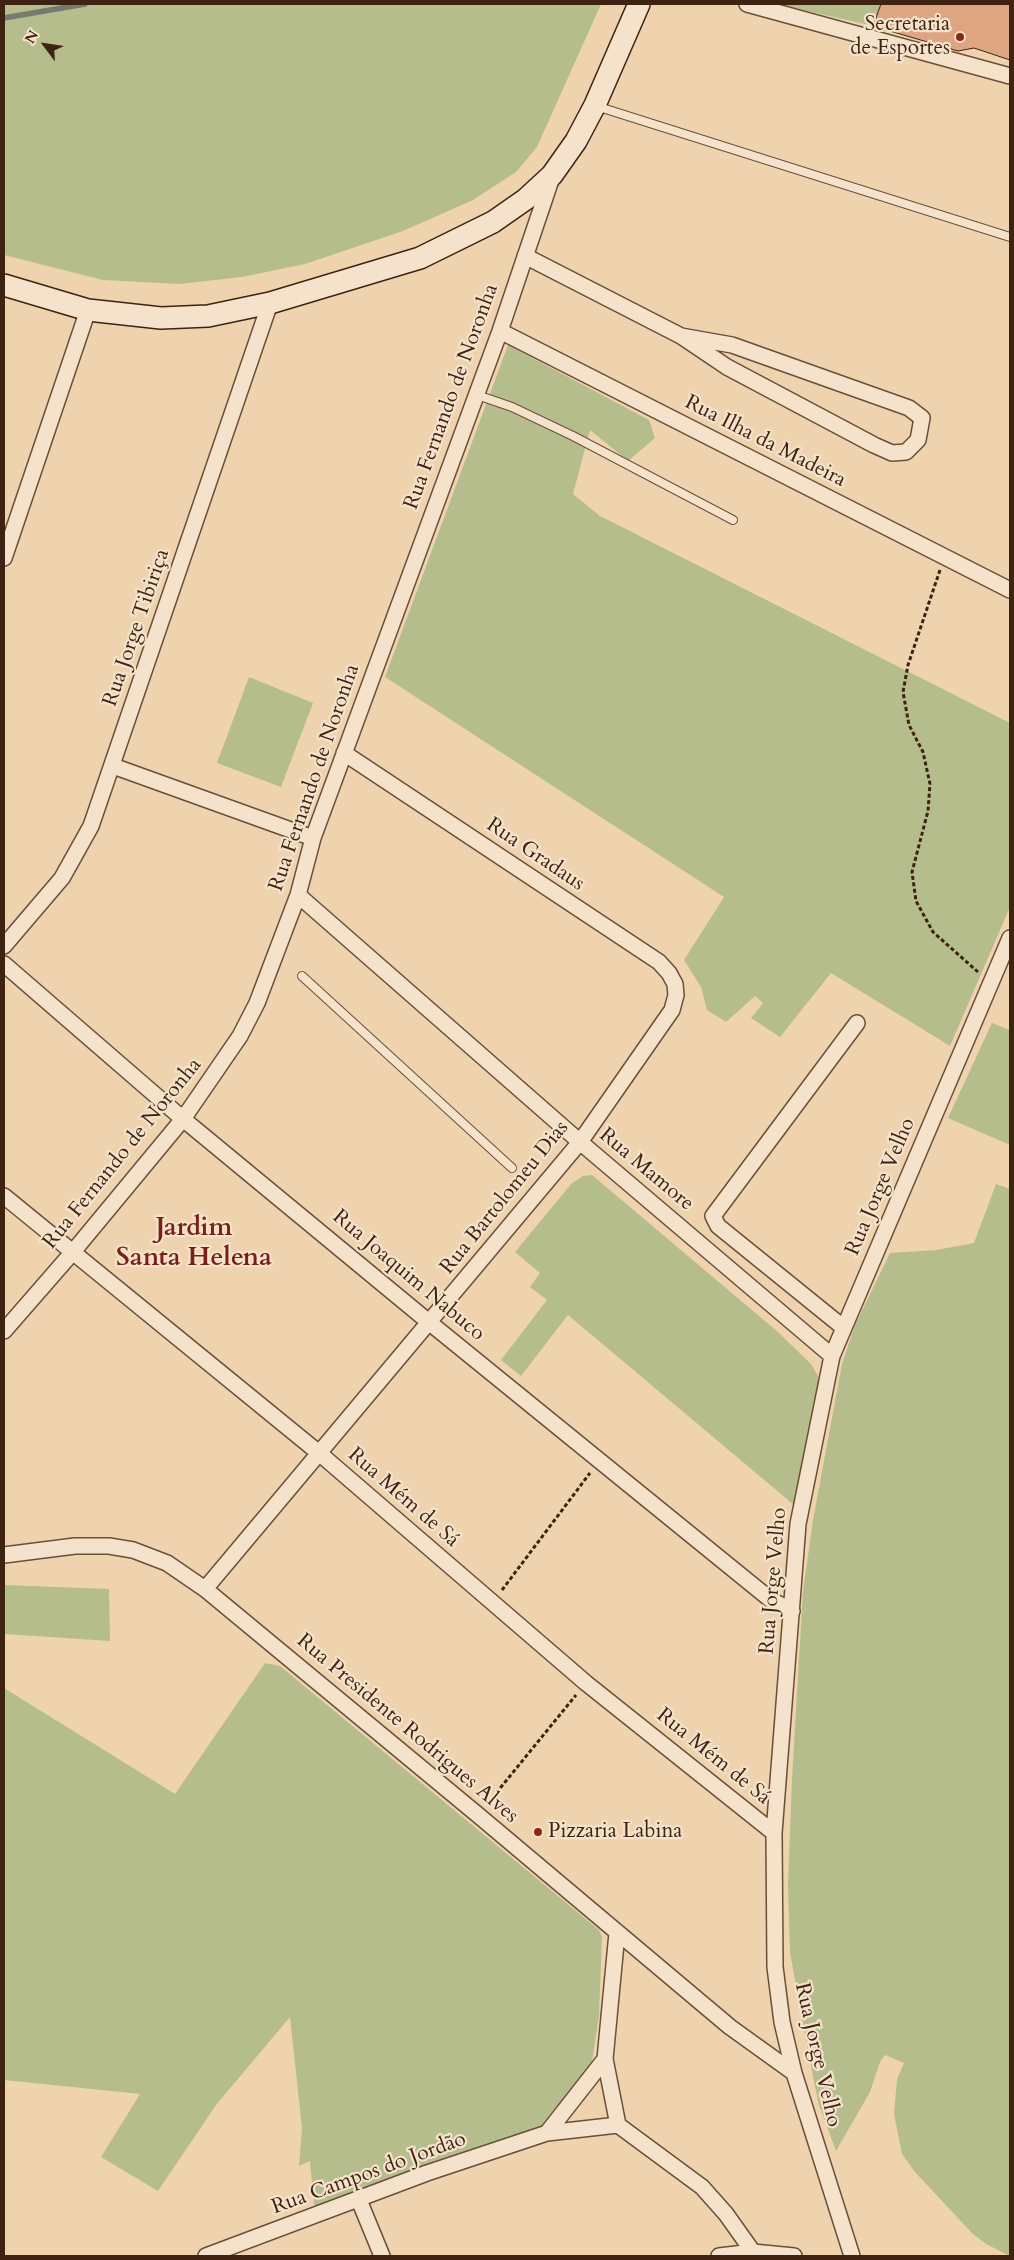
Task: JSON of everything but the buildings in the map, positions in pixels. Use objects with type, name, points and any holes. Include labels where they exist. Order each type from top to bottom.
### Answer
[{"type":"main road","points":[[4,285],[88,310],[161,318],[208,316],[270,303],[420,258],[493,222],[526,199],[552,175],[576,141],[595,105],[639,4]]},
{"type":"street","points":[[747,4],[1010,76]]},
{"type":"street","name":"Rua Fernando de Noronha","points":[[4,1332],[183,1119],[240,1036],[257,1003],[298,895],[313,838],[500,331],[552,175]]},
{"type":"street","points":[[525,256],[681,336],[727,367],[874,445],[892,453],[906,452],[918,440],[922,418],[909,408],[732,345],[681,336]]},
{"type":"street","name":"Rua Jorge Tibiriça","points":[[4,946],[62,878],[77,855],[91,826],[270,303]]},
{"type":"street","points":[[4,558],[88,310]]},
{"type":"street","name":"Rua Ilha da Madeira","points":[[500,331],[1010,590]]},
{"type":"street","name":"Rua Gradaus","points":[[344,753],[658,962],[669,973],[675,984],[676,995],[672,1010]]},
{"type":"street","points":[[113,766],[313,838]]},
{"type":"street","name":"Rua Mamore","points":[[298,895],[580,1142],[832,1356]]},
{"type":"street","name":"Rua Jorge Velho","points":[[852,2256],[794,2072],[782,2022],[775,1967],[774,1833],[798,1524],[832,1356],[1010,938]]},
{"type":"street","name":"Rua Joaquim Nabuco","points":[[4,964],[183,1119],[430,1323],[771,1600],[792,1611]]},
{"type":"street","name":"Rua Bartolomeu Dias","points":[[205,1589],[580,1142],[672,1010]]},
{"type":"street","points":[[844,1328],[718,1226],[713,1216],[857,1023]]},
{"type":"street","name":"Rua Mém de Sá","points":[[4,1196],[319,1453],[586,1683],[774,1833]]},
{"type":"street","name":"Rua Presidente Rodrigues Alves","points":[[4,1555],[76,1546],[109,1546],[133,1550],[168,1563],[205,1589],[730,2027],[794,2072]]},
{"type":"street","points":[[617,1933],[605,2059],[618,2125],[702,2187],[726,2214],[753,2252]]},
{"type":"street","points":[[547,2133],[605,2059]]},
{"type":"street","name":"Rua Campos do Jordão","points":[[206,2256],[427,2173],[547,2133],[618,2125]]},
{"type":"street","points":[[359,2200],[382,2256]]},
{"type":"street","points":[[719,2256],[753,2252],[794,2256]]},
{"type":"lane","points":[[595,105],[1010,237]]},
{"type":"lane","points":[[477,395],[512,407],[572,436],[732,520]]},
{"type":"lane","points":[[302,976],[512,1168]]},
{"type":"path","points":[[944,558],[908,665],[903,692],[909,724],[923,752],[930,784],[928,811],[912,872],[916,901],[933,932],[992,984]]},
{"type":"path","points":[[493,1602],[599,1460]]},
{"type":"path","points":[[478,1815],[586,1683]]},
{"type":"green space","points":[[4,4],[601,4],[537,147],[516,172],[473,200],[403,231],[305,264],[242,277],[180,284],[103,280],[4,255]]},
{"type":"green space","points":[[777,4],[881,4],[873,26]]},
{"type":"green space","points":[[508,345],[649,420],[655,438],[628,461],[590,430],[573,494],[600,516],[1010,723],[1010,907],[950,1046],[831,973],[780,1037],[751,1018],[763,1003],[755,996],[726,1022],[707,1010],[701,987],[684,960],[724,897],[385,677]]},
{"type":"green space","points":[[249,677],[313,703],[281,787],[217,763]]},
{"type":"green space","points":[[992,1023],[1010,1030],[1010,1145],[948,1118]]},
{"type":"green space","points":[[592,1175],[778,1332],[811,1364],[818,1376],[820,1386],[794,1505],[568,1315],[521,1376],[501,1360],[547,1300],[530,1287],[540,1273],[515,1252],[572,1183],[583,1176]]},
{"type":"green space","points":[[996,1184],[1010,1189],[1010,2256],[986,2244],[972,2233],[914,2171],[902,2154],[894,2114],[897,2079],[904,2063],[885,2055],[880,2062],[870,2092],[836,2151],[819,2105],[790,1953],[788,1884],[803,1591],[813,1520],[842,1364],[855,1325],[890,1253],[936,1250],[974,1243]]},
{"type":"green space","points":[[4,1585],[109,1589],[110,1641],[4,1634]]},
{"type":"green space","points":[[265,1663],[280,1666],[599,1930],[602,1937],[599,2015],[592,2062],[547,2133],[315,2215],[310,2161],[299,2166],[302,2128],[290,2017],[216,2105],[158,2191],[101,2157],[140,2094],[4,2080],[4,1688],[175,1794]]},
{"type":"waterway","points":[[4,18],[85,4]]},
{"type":"place","name":"Secretaria de Esportes","points":[[960,37]]},
{"type":"place","name":"Pizzaria Labina","points":[[538,1832]]},
{"type":"district","name":"Jardim Santa Helena","points":[[194,1244]]}]
